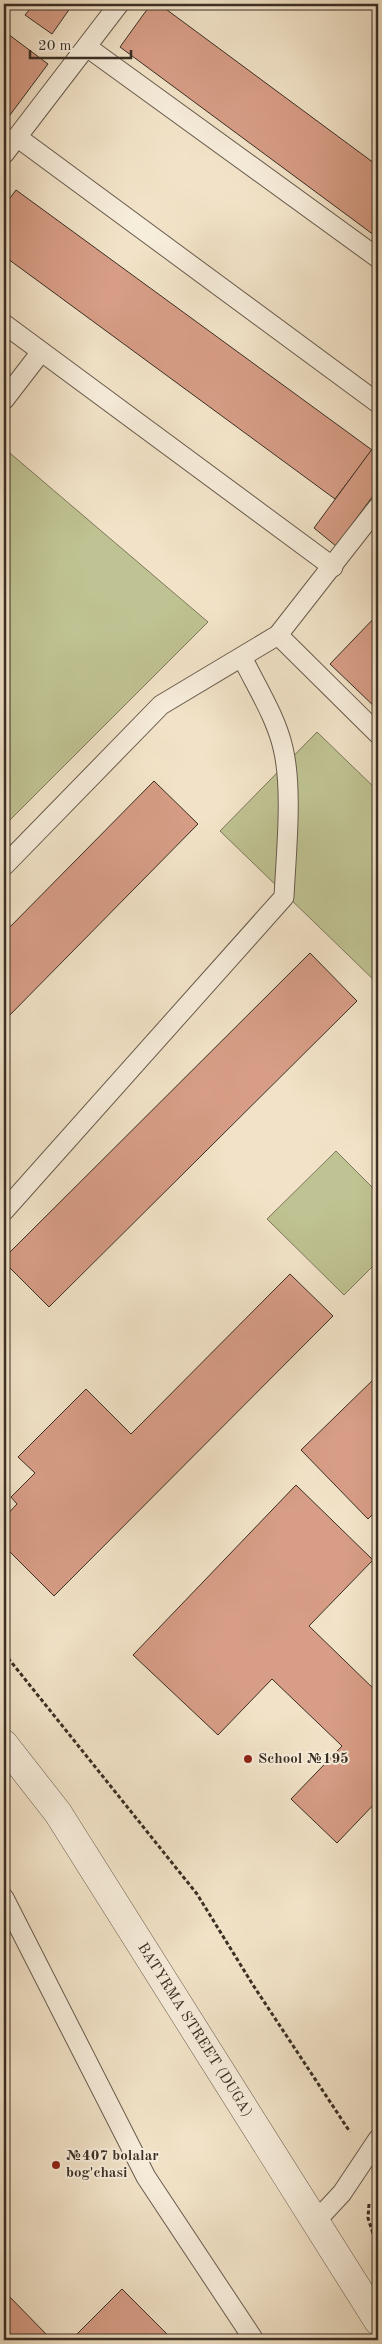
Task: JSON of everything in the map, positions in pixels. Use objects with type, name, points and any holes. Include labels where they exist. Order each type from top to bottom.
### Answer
[{"type":"street","name":"BATYRMA STREET (DUGA)","points":[[4,1744],[58,1813],[378,2321]]},
{"type":"lane","points":[[4,154],[119,4]]},
{"type":"lane","points":[[87,47],[378,258]]},
{"type":"lane","points":[[16,137],[378,403]]},
{"type":"lane","points":[[4,324],[333,567]]},
{"type":"lane","points":[[4,400],[41,352]]},
{"type":"lane","points":[[4,866],[162,705],[278,635],[378,507]]},
{"type":"lane","points":[[278,635],[378,734]]},
{"type":"lane","points":[[4,1211],[284,897],[287,794],[283,748],[267,708],[242,657]]},
{"type":"lane","points":[[4,1898],[146,2177],[254,2340]]},
{"type":"lane","points":[[316,2221],[342,2193],[378,2139]]},
{"type":"path","points":[[4,1653],[197,1894],[254,1986],[365,2156]]},
{"type":"path","points":[[369,2198],[368,2218],[378,2249]]},
{"type":"green space","points":[[4,448],[208,622],[4,826]]},
{"type":"green space","points":[[317,732],[378,791],[378,984],[220,831]]},
{"type":"green space","points":[[336,1151],[378,1193],[378,1261],[344,1295],[267,1219]]},
{"type":"building","points":[[34,4],[73,4],[52,34],[25,15]]},
{"type":"building","points":[[151,4],[159,4],[378,166],[378,238],[120,47]]},
{"type":"building","points":[[4,31],[48,64],[4,123]]},
{"type":"building","points":[[16,190],[372,450],[335,499],[4,256],[4,206]]},
{"type":"building","points":[[378,441],[378,489],[336,546],[314,528]]},
{"type":"building","points":[[378,614],[378,710],[330,664]]},
{"type":"building","points":[[154,781],[198,824],[4,1021],[4,933]]},
{"type":"building","points":[[310,953],[357,1001],[49,1307],[4,1262],[4,1258]]},
{"type":"building","points":[[290,1274],[333,1316],[54,1596],[4,1546],[4,1518],[17,1504],[11,1497],[35,1473],[18,1457],[86,1389],[131,1434]]},
{"type":"building","points":[[378,1375],[378,1509],[368,1519],[301,1450]]},
{"type":"building","points":[[296,1485],[373,1560],[309,1626],[378,1693],[378,1800],[337,1843],[291,1799],[342,1746],[272,1679],[218,1735],[133,1655]]},
{"type":"building","points":[[122,2289],[171,2338],[169,2340],[71,2340]]},
{"type":"building","points":[[4,2291],[48,2336],[44,2340],[4,2340]]},
{"type":"place","name":"School №195","points":[[248,1759]]},
{"type":"place","name":"№407 bolalar bog'chasi","points":[[56,2165]]}]
